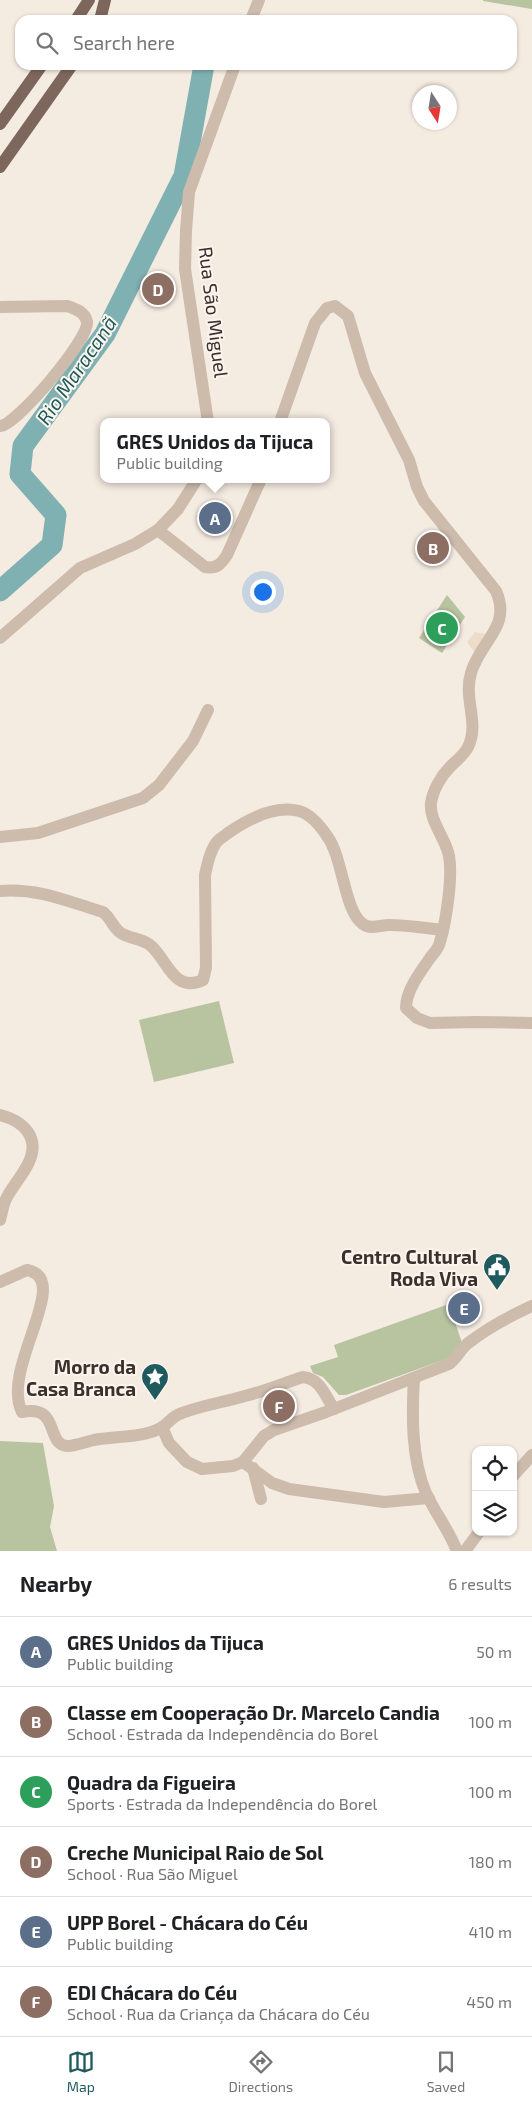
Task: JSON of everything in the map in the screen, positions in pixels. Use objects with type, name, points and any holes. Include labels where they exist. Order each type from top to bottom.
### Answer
[{"type":"main road","points":[[79,15],[89,0]]},
{"type":"main road","points":[[101,15],[105,0]]},
{"type":"main road","points":[[0,124],[38,70]]},
{"type":"main road","points":[[52,95],[62,70]]},
{"type":"main road","points":[[0,167],[69,70]]},
{"type":"street","points":[[253,15],[259,0]]},
{"type":"street","name":"Rua São Miguel","points":[[207,418],[186,269],[186,231],[189,192],[233,70]]},
{"type":"street","points":[[0,306],[67,306],[77,309],[84,315],[87,323],[82,338],[51,380],[12,421],[2,426]]},
{"type":"street","points":[[281,418],[316,322],[327,308],[335,306],[348,316],[365,373],[409,460],[417,487],[424,501],[496,591],[500,600],[502,611],[499,622],[473,667],[468,680],[467,693],[473,723],[468,748],[442,777],[431,804],[432,813],[448,852],[451,872],[440,944],[406,1000],[406,1008],[417,1018],[430,1023],[532,1023]]},
{"type":"street","points":[[0,638],[80,568],[134,544],[158,530],[178,509],[195,483]]},
{"type":"street","points":[[158,530],[205,567],[212,568],[220,565],[227,555],[259,483]]},
{"type":"street","points":[[0,837],[38,833],[142,798],[159,785],[188,748],[208,710]]},
{"type":"street","points":[[0,891],[15,890],[50,894],[103,912],[109,917],[118,931],[151,946],[168,969],[181,981],[195,984],[203,980],[206,968],[205,875],[208,860],[216,842],[243,823],[265,814],[283,810],[301,811],[316,822],[329,838],[338,858],[356,916],[363,924],[370,927],[388,925],[442,930]]},
{"type":"street","points":[[0,1115],[22,1123],[31,1140],[32,1150],[28,1164],[6,1199],[0,1220]]},
{"type":"street","points":[[0,1282],[27,1270],[37,1274],[41,1285],[18,1335]]},
{"type":"street","points":[[261,1499],[248,1465],[264,1436],[274,1430],[334,1410],[449,1364],[458,1358],[466,1345],[505,1319],[532,1306]]},
{"type":"street","points":[[5,1384],[7,1393],[14,1406],[22,1412],[39,1411],[47,1416],[54,1433],[61,1444],[66,1446],[149,1432],[162,1427],[171,1418],[183,1413],[303,1377],[312,1378],[320,1385],[334,1410]]},
{"type":"street","points":[[414,1378],[415,1447],[422,1480],[429,1498],[450,1534],[457,1551]]},
{"type":"street","points":[[162,1427],[169,1443],[176,1452],[187,1462],[202,1469],[248,1465],[272,1483],[289,1489],[384,1502],[429,1498]]},
{"type":"street","points":[[517,1472],[532,1455]]},
{"type":"street","points":[[465,1551],[476,1536]]},
{"type":"green space","points":[[483,0],[532,0],[532,9],[483,1]]},
{"type":"green space","points":[[447,595],[465,617],[442,653],[419,638]]},
{"type":"green space","points":[[219,1001],[234,1063],[154,1082],[139,1020]]},
{"type":"green space","points":[[449,1304],[462,1343],[449,1358],[346,1395],[339,1395],[323,1377],[313,1373],[310,1366],[338,1357],[334,1345]]},
{"type":"green space","points":[[0,1441],[43,1443],[54,1506],[50,1527],[57,1551],[0,1551]]},
{"type":"shaded area","points":[[475,632],[491,635],[478,657],[467,642]]},
{"type":"waterway","name":"Rio Maracanã","points":[[0,591],[52,545],[56,515],[20,474],[23,446],[105,334],[184,176],[203,70]]},
{"type":"place","name":"Creche Municipal Raio de Sol","points":[[158,289]]},
{"type":"place","name":"GRES Unidos da Tijuca","points":[[215,518]]},
{"type":"place","name":"Classe em Cooperação Dr. Marcelo Candia","points":[[433,548]]},
{"type":"place","name":"Quadra da Figueira","points":[[442,628]]},
{"type":"place","name":"Centro Cultural Roda Viva","points":[[497,1291]]},
{"type":"place","name":"UPP Borel - Chácara do Céu","points":[[464,1308]]},
{"type":"place","name":"Morro da Casa Branca","points":[[155,1401]]},
{"type":"place","name":"EDI Chácara do Céu","points":[[279,1406]]}]
